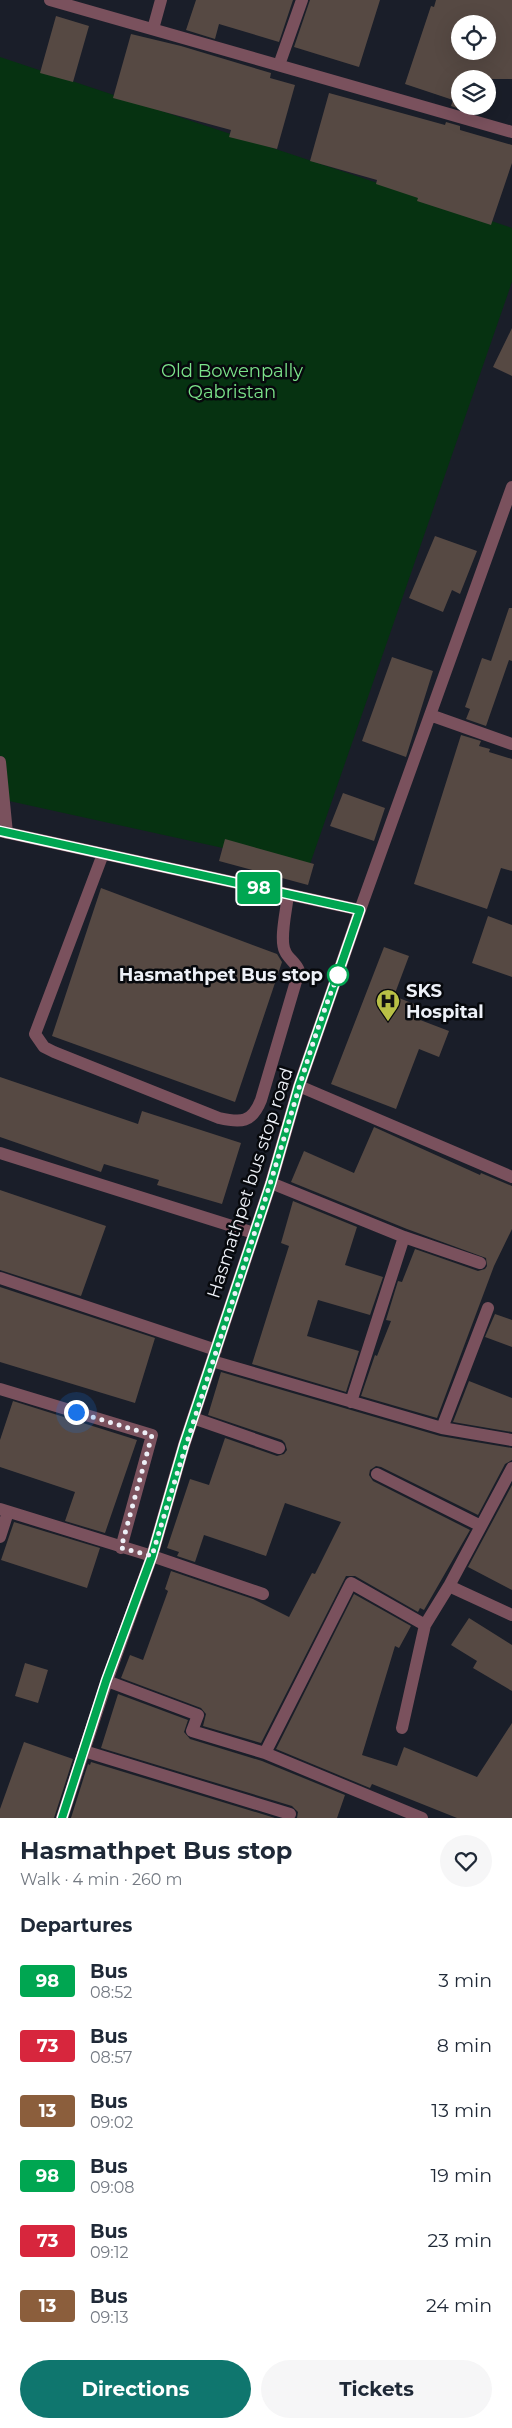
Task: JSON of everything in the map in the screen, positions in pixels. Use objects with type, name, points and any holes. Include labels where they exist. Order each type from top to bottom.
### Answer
[{"type":"street","points":[[50,0],[512,132]]},
{"type":"street","points":[[153,29],[161,0]]},
{"type":"street","points":[[279,65],[302,0]]},
{"type":"street","name":"Hasmathpet bus stop road","points":[[62,1818],[106,1681],[152,1556],[193,1418],[271,1183],[299,1086],[512,487]]},
{"type":"street","points":[[430,715],[512,744]]},
{"type":"street","points":[[0,762],[3,832],[360,910]]},
{"type":"street","points":[[103,854],[35,1034],[44,1047],[54,1052],[219,1118],[234,1122],[246,1120],[256,1112],[299,970],[297,964],[285,952],[283,941],[288,894]]},
{"type":"street","points":[[299,1086],[512,1177]]},
{"type":"street","points":[[0,1153],[254,1232]]},
{"type":"street","points":[[271,1183],[404,1237],[480,1264]]},
{"type":"street","points":[[351,1402],[404,1237]]},
{"type":"street","points":[[0,1278],[214,1356],[351,1402],[442,1428],[512,1440]]},
{"type":"street","points":[[442,1428],[488,1308]]},
{"type":"street","points":[[0,1389],[152,1435],[121,1548]]},
{"type":"street","points":[[193,1418],[280,1448]]},
{"type":"street","points":[[402,1728],[425,1625],[449,1586],[512,1468]]},
{"type":"street","points":[[377,1474],[481,1526]]},
{"type":"street","points":[[0,1538],[4,1511],[152,1556],[263,1594]]},
{"type":"street","points":[[265,1753],[351,1583],[425,1625]]},
{"type":"street","points":[[449,1586],[512,1615]]},
{"type":"street","points":[[106,1681],[198,1715],[192,1731],[265,1753],[422,1818]]},
{"type":"street","points":[[84,1751],[290,1814]]},
{"type":"green space","name":"Old Bowenpally Qabristan","points":[[0,57],[512,228],[512,282],[309,867],[0,799]]},
{"type":"building","points":[[196,0],[293,0],[279,42],[219,24],[215,39],[186,30]]},
{"type":"building","points":[[310,0],[380,0],[359,67],[294,47]]},
{"type":"building","points":[[436,0],[512,0],[512,79],[496,79],[496,70],[451,70],[451,99],[405,84],[431,6],[434,7]]},
{"type":"building","points":[[56,16],[89,26],[73,82],[40,73]]},
{"type":"building","points":[[131,34],[181,46],[271,73],[270,78],[295,85],[277,149],[229,137],[231,130],[113,98]]},
{"type":"building","points":[[329,93],[445,125],[446,122],[460,126],[460,130],[512,145],[512,163],[491,225],[417,201],[418,198],[376,184],[377,180],[310,161]]},
{"type":"building","points":[[512,328],[512,376],[493,367]]},
{"type":"building","points":[[435,536],[477,551],[460,594],[452,590],[443,612],[409,598]]},
{"type":"building","points":[[509,608],[512,608],[512,661],[509,660],[486,726],[466,719],[470,709],[465,707],[482,658],[491,661]]},
{"type":"building","points":[[392,657],[433,671],[406,757],[362,741]]},
{"type":"building","points":[[461,735],[481,741],[479,746],[490,749],[489,752],[512,759],[512,871],[501,868],[487,909],[414,884]]},
{"type":"building","points":[[343,793],[385,808],[374,841],[330,826]]},
{"type":"building","points":[[225,839],[314,864],[308,885],[219,861]]},
{"type":"building","points":[[101,888],[277,954],[282,962],[235,1102],[52,1036]]},
{"type":"building","points":[[488,916],[512,925],[512,977],[472,963]]},
{"type":"building","points":[[384,947],[409,956],[394,996],[419,1006],[415,1018],[449,1031],[439,1057],[419,1049],[396,1109],[331,1084]]},
{"type":"building","points":[[0,1077],[138,1124],[142,1111],[241,1143],[222,1204],[157,1185],[159,1180],[104,1164],[101,1172],[0,1137]]},
{"type":"building","points":[[374,1127],[480,1175],[481,1173],[512,1186],[512,1229],[494,1266],[437,1418],[361,1396],[375,1355],[377,1356],[391,1321],[386,1320],[398,1281],[402,1282],[415,1249],[478,1271],[485,1269],[487,1266],[486,1258],[407,1229],[291,1182],[304,1151],[354,1173]]},
{"type":"building","points":[[0,1190],[106,1226],[81,1296],[0,1270]]},
{"type":"building","points":[[293,1201],[357,1227],[345,1265],[383,1277],[370,1315],[318,1300],[307,1336],[359,1351],[346,1392],[252,1364],[289,1246],[281,1243]]},
{"type":"building","points":[[0,1287],[155,1338],[135,1403],[0,1362]]},
{"type":"building","points":[[495,1314],[512,1320],[512,1347],[485,1337]]},
{"type":"building","points":[[221,1372],[440,1436],[512,1448],[512,1460],[505,1464],[478,1515],[381,1467],[376,1466],[370,1470],[369,1475],[373,1481],[470,1530],[424,1610],[420,1608],[418,1612],[355,1576],[346,1576],[261,1743],[203,1726],[206,1714],[201,1708],[121,1678],[130,1655],[143,1660],[168,1591],[165,1589],[171,1571],[253,1599],[289,1617],[312,1573],[315,1574],[341,1522],[285,1503],[266,1556],[204,1535],[195,1562],[177,1556],[179,1552],[167,1548],[190,1479],[209,1485],[225,1438],[277,1456],[284,1454],[287,1450],[282,1440],[208,1415]]},
{"type":"building","points":[[469,1381],[512,1398],[512,1432],[453,1422]]},
{"type":"building","points":[[13,1401],[137,1440],[105,1533],[65,1521],[75,1492],[0,1467],[0,1440]]},
{"type":"building","points":[[512,1485],[512,1590],[468,1567]]},
{"type":"building","points":[[14,1522],[100,1548],[87,1588],[1,1560]]},
{"type":"building","points":[[354,1594],[411,1626],[399,1648],[395,1646],[362,1755],[397,1766],[404,1747],[477,1777],[512,1723],[512,1818],[457,1818],[372,1784],[370,1788],[276,1749]]},
{"type":"building","points":[[469,1618],[512,1645],[512,1691],[473,1668],[477,1661],[451,1645]]},
{"type":"building","points":[[25,1663],[48,1670],[38,1703],[15,1696]]},
{"type":"building","points":[[118,1694],[188,1720],[184,1732],[190,1739],[262,1761],[345,1795],[337,1818],[297,1818],[298,1812],[292,1806],[101,1748]]},
{"type":"building","points":[[24,1742],[73,1759],[54,1818],[0,1818],[0,1809]]},
{"type":"building","points":[[91,1762],[275,1818],[71,1818],[88,1764],[90,1765]]},
{"type":"bus line","name":"98","points":[[0,831],[360,910],[299,1086],[271,1183],[184,1445],[152,1556],[106,1681],[62,1818]]},
{"type":"place","name":"Hasmathpet Bus stop","points":[[338,975]]},
{"type":"place","name":"SKS Hospital","points":[[388,1022]]},
{"type":"route","points":[[76,1412],[152,1435],[121,1548],[152,1556],[184,1445],[271,1183],[299,1086],[338,975]]}]
